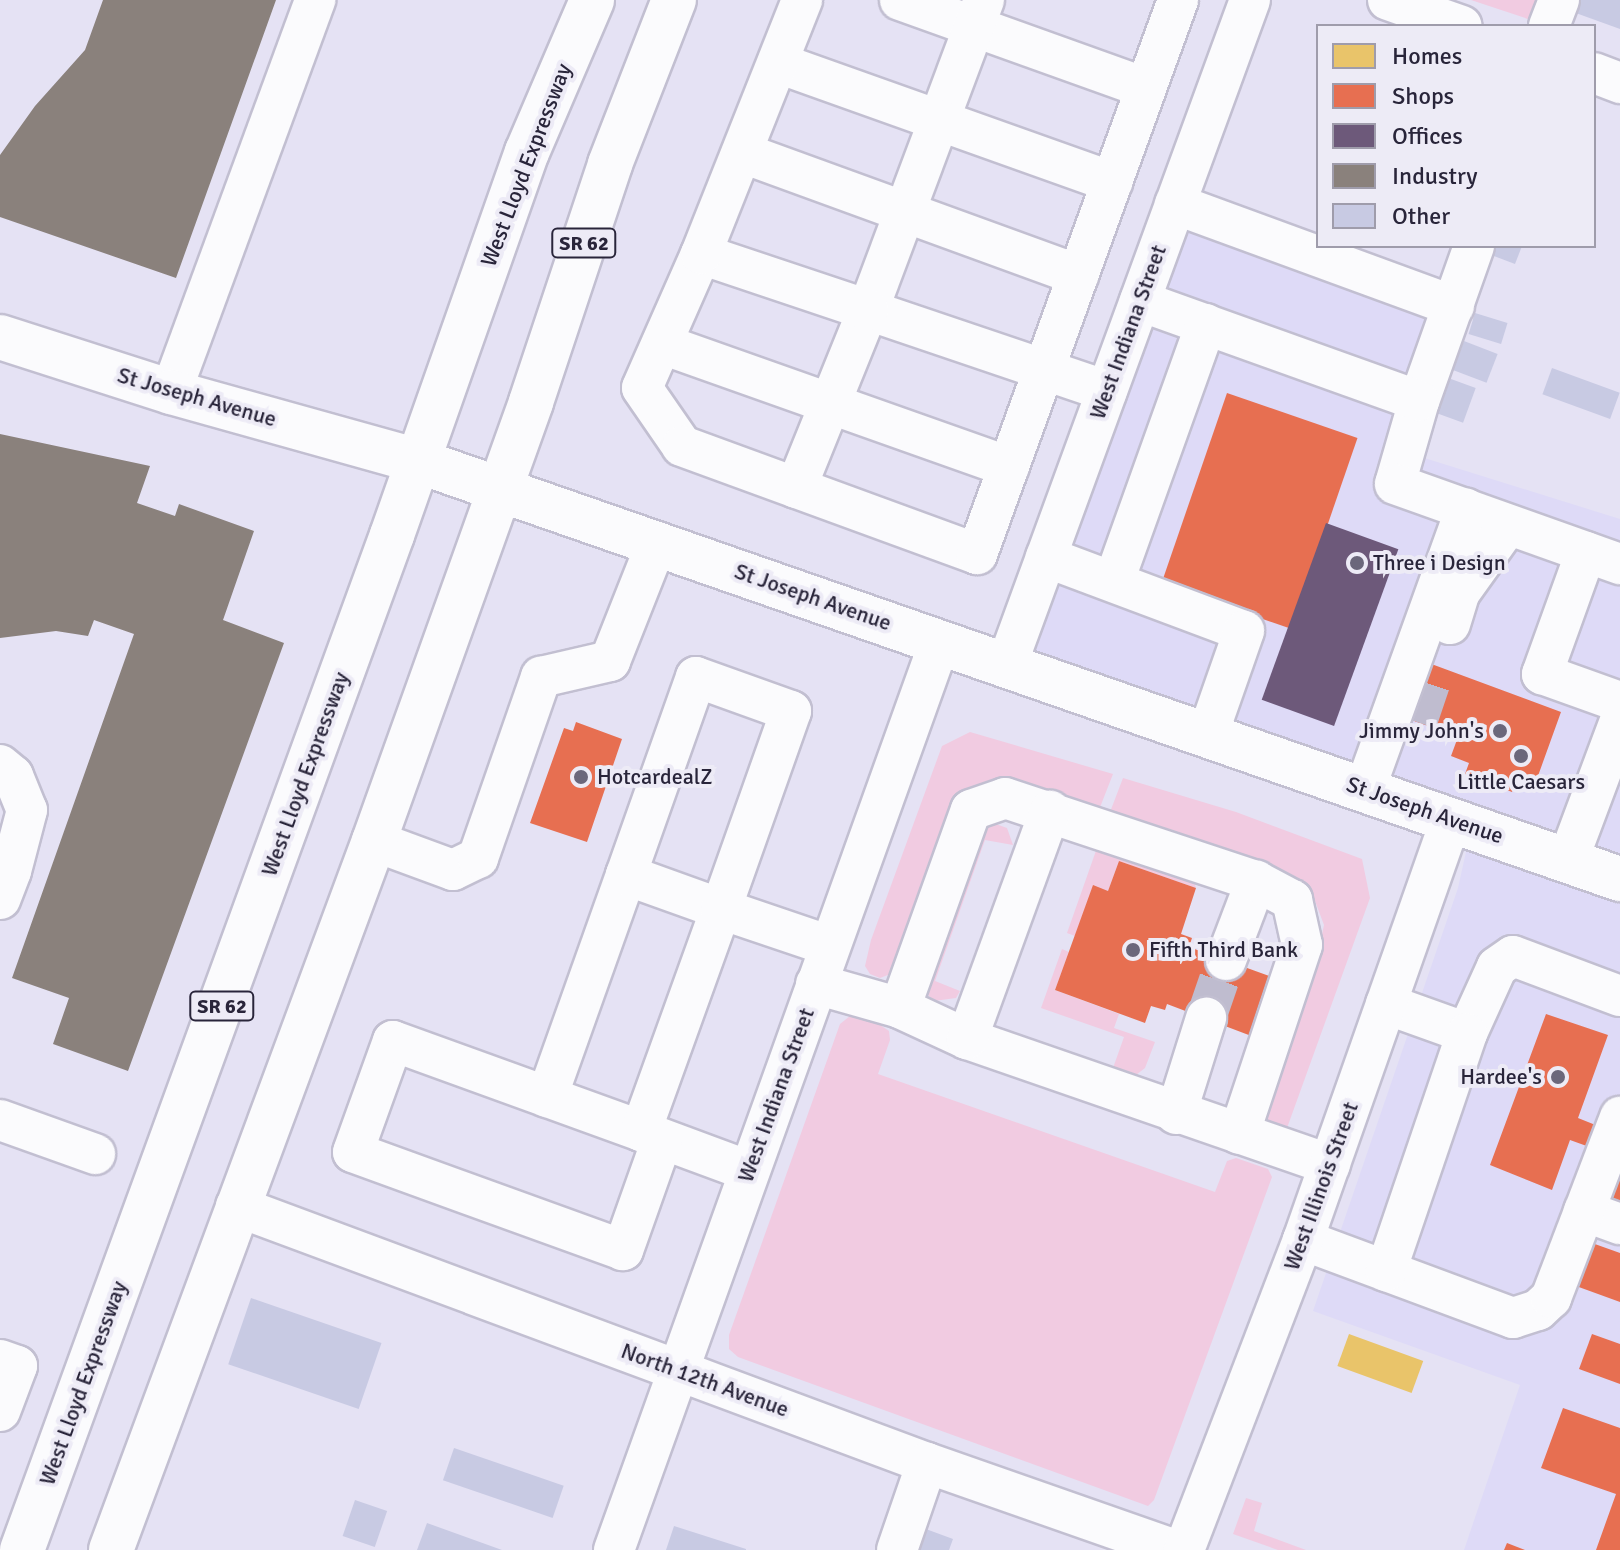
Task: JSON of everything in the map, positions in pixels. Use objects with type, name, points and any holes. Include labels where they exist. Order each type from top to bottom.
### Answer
[{"type":"main road","name":"West Lloyd Expressway","points":[[22,1550],[418,461],[527,152],[592,0]]},
{"type":"main road","name":"SR 62","points":[[111,1550],[236,1206],[374,841],[501,489],[610,164],[674,0]]},
{"type":"main road","name":"St Joseph Avenue","points":[[0,337],[171,392],[418,461],[1620,879]]},
{"type":"street","points":[[171,392],[315,0]]},
{"type":"street","points":[[802,0],[743,153],[642,388],[682,446],[977,554],[1178,0]]},
{"type":"street","points":[[900,0],[979,13],[1146,88]]},
{"type":"street","name":"West Indiana Street","points":[[1007,664],[1250,0]]},
{"type":"street","points":[[1388,0],[1456,24]]},
{"type":"street","points":[[1550,24],[1559,0]]},
{"type":"street","points":[[796,488],[868,310],[979,13]]},
{"type":"street","points":[[778,63],[1112,182]]},
{"type":"street","points":[[1596,74],[1620,83]]},
{"type":"street","points":[[743,153],[1079,275]]},
{"type":"street","points":[[1175,204],[1454,306]]},
{"type":"street","points":[[1473,248],[1419,401],[1395,484],[1603,558],[1542,674],[1620,702]]},
{"type":"street","points":[[701,254],[1107,391]]},
{"type":"street","points":[[1140,301],[1419,401]]},
{"type":"street","points":[[1114,581],[1206,324]]},
{"type":"street","points":[[662,344],[1009,467]]},
{"type":"street","points":[[1436,666],[1466,509]]},
{"type":"street","points":[[1378,794],[1452,581],[1508,525]]},
{"type":"street","points":[[374,841],[453,870],[478,858],[541,677],[610,661],[657,542]]},
{"type":"street","points":[[1046,557],[1244,631],[1208,734]]},
{"type":"street","name":"West Indiana Street","points":[[614,1550],[940,641]]},
{"type":"street","points":[[547,1097],[696,677],[791,711],[721,909],[652,1135],[623,1250],[353,1152],[393,1041],[547,1097],[652,1135],[749,1171]]},
{"type":"street","points":[[1568,860],[1620,721]]},
{"type":"street","points":[[1378,794],[1417,722]]},
{"type":"street","points":[[0,765],[13,776],[27,810],[0,899]]},
{"type":"street","points":[[900,1008],[971,810],[1005,798],[1256,881],[1292,900],[1302,945],[1239,1134]]},
{"type":"street","points":[[967,1039],[1050,811]]},
{"type":"street","name":"West Illinois Street","points":[[1184,1550],[1303,1240],[1451,819]]},
{"type":"street","points":[[626,875],[830,946]]},
{"type":"street","points":[[1226,960],[1256,881]]},
{"type":"street","points":[[1386,1271],[1467,1033],[1497,967],[1513,956],[1620,996]]},
{"type":"street","points":[[816,984],[900,1008],[967,1039],[1330,1165]]},
{"type":"street","points":[[1386,1004],[1467,1033]]},
{"type":"street","points":[[1176,1114],[1206,1018]]},
{"type":"street","points":[[1303,1240],[1513,1318],[1538,1310],[1551,1298],[1602,1218],[1620,1117]]},
{"type":"street","points":[[0,1120],[95,1154]]},
{"type":"street","name":"North 12th Avenue","points":[[236,1206],[927,1463],[1176,1550]]},
{"type":"street","points":[[0,1411],[8,1363]]},
{"type":"street","points":[[897,1550],[927,1463]]},
{"type":"shaded area","points":[[1471,0],[1551,0],[1543,24]]},
{"type":"shaded area","points":[[1195,192],[1316,238],[1316,248],[1343,248],[1443,286],[1386,446],[1620,519],[1620,1550],[1464,1550],[1520,1385],[1313,1311],[1458,888],[1466,852],[1012,685]]},
{"type":"shaded area","points":[[970,732],[1113,774],[1097,815],[995,785],[893,973],[880,978],[870,974],[865,966],[871,940],[942,746]]},
{"type":"shaded area","points":[[1123,778],[1236,812],[1362,859],[1370,898],[1287,1128],[1270,1130],[1260,1119],[1319,948],[1324,925],[1315,901],[1304,892],[1107,820]]},
{"type":"shaded area","points":[[993,823],[1007,828],[1013,845],[985,840],[935,981],[960,991],[956,998],[934,1001],[923,990],[982,824]]},
{"type":"shaded area","points":[[1098,845],[1193,879],[1196,888],[1119,861],[1108,891],[1093,886],[1075,936],[1067,933]]},
{"type":"shaded area","points":[[1062,949],[1069,952],[1055,990],[1119,1014],[1114,1028],[1155,1042],[1145,1068],[1136,1075],[1125,1079],[1115,1076],[1113,1068],[1124,1037],[1041,1008]]},
{"type":"shaded area","points":[[850,1016],[873,1020],[889,1031],[890,1040],[878,1074],[1215,1192],[1227,1161],[1236,1158],[1268,1169],[1272,1177],[1154,1500],[1148,1506],[738,1357],[729,1349],[729,1335],[840,1024]]},
{"type":"shaded area","points":[[1246,1498],[1262,1503],[1254,1531],[1306,1550],[1278,1550],[1233,1534]]},
{"type":"building: Homes","points":[[1349,1334],[1423,1361],[1412,1393],[1337,1366]]},
{"type":"building: Shops","points":[[1227,393],[1357,438],[1292,629],[1161,584]]},
{"type":"building: Shops","points":[[1426,662],[1561,712],[1534,787],[1516,780],[1512,792],[1465,774],[1469,763],[1451,756],[1458,737],[1406,718]]},
{"type":"building: Shops","points":[[576,722],[622,739],[587,842],[530,823],[564,728],[573,731]]},
{"type":"building: Shops","name":"Fifth Third Bank","points":[[1119,861],[1196,888],[1181,934],[1192,938],[1189,947],[1275,978],[1254,1037],[1167,1004],[1165,1010],[1151,1006],[1145,1023],[1055,990],[1093,885],[1108,891]]},
{"type":"building: Shops","name":"Hardee's","points":[[1546,1014],[1608,1035],[1578,1118],[1603,1128],[1595,1149],[1570,1140],[1552,1190],[1490,1165]]},
{"type":"building: Shops","points":[[1620,1172],[1620,1213],[1607,1208]]},
{"type":"building: Shops","points":[[1592,1243],[1620,1253],[1620,1302],[1576,1286]]},
{"type":"building: Shops","points":[[1592,1334],[1620,1344],[1620,1384],[1579,1369]]},
{"type":"building: Shops","points":[[1563,1408],[1620,1428],[1620,1550],[1596,1550],[1616,1494],[1541,1468]]},
{"type":"building: Shops","points":[[1507,1543],[1525,1550],[1504,1550]]},
{"type":"building: Offices","points":[[1326,523],[1398,549],[1334,726],[1262,700]]},
{"type":"building: Industry","points":[[103,0],[276,0],[176,278],[0,217],[0,155],[35,106],[85,50]]},
{"type":"building: Industry","points":[[0,434],[150,466],[137,503],[175,516],[179,504],[254,531],[223,620],[284,643],[128,1071],[53,1044],[69,998],[12,978],[134,634],[94,620],[88,636],[56,631],[0,638]]},
{"type":"building: Other","points":[[1578,0],[1620,0],[1620,29],[1573,12]]},
{"type":"building: Other","points":[[1487,248],[1521,248],[1515,264],[1486,253]]},
{"type":"building: Other","points":[[1475,313],[1508,323],[1501,344],[1469,334]]},
{"type":"building: Other","points":[[1464,341],[1498,354],[1486,383],[1453,370]]},
{"type":"building: Other","points":[[1552,368],[1620,393],[1610,419],[1542,394]]},
{"type":"building: Other","points":[[1440,375],[1476,388],[1463,423],[1427,410]]},
{"type":"building: Other","points":[[251,1298],[381,1343],[359,1409],[228,1364]]},
{"type":"building: Other","points":[[454,1448],[564,1486],[553,1518],[443,1480]]},
{"type":"building: Other","points":[[355,1500],[387,1511],[375,1547],[343,1536]]},
{"type":"building: Other","points":[[427,1523],[502,1550],[417,1550]]},
{"type":"building: Other","points":[[915,1525],[953,1539],[949,1550],[906,1550]]},
{"type":"building: Other","points":[[674,1526],[746,1549],[746,1550],[666,1550]]},
{"type":"tunnel","points":[[1417,722],[1436,666]]},
{"type":"tunnel","points":[[1206,1018],[1226,960]]},
{"type":"place","name":"Three i Design","points":[[1357,563]]},
{"type":"place","name":"Jimmy John's","points":[[1500,731]]},
{"type":"place","name":"Little Caesars","points":[[1521,756]]},
{"type":"place","name":"HotcardealZ","points":[[581,777]]},
{"type":"place","name":"Fifth Third Bank","points":[[1133,950]]},
{"type":"place","name":"Hardee's","points":[[1558,1077]]}]
